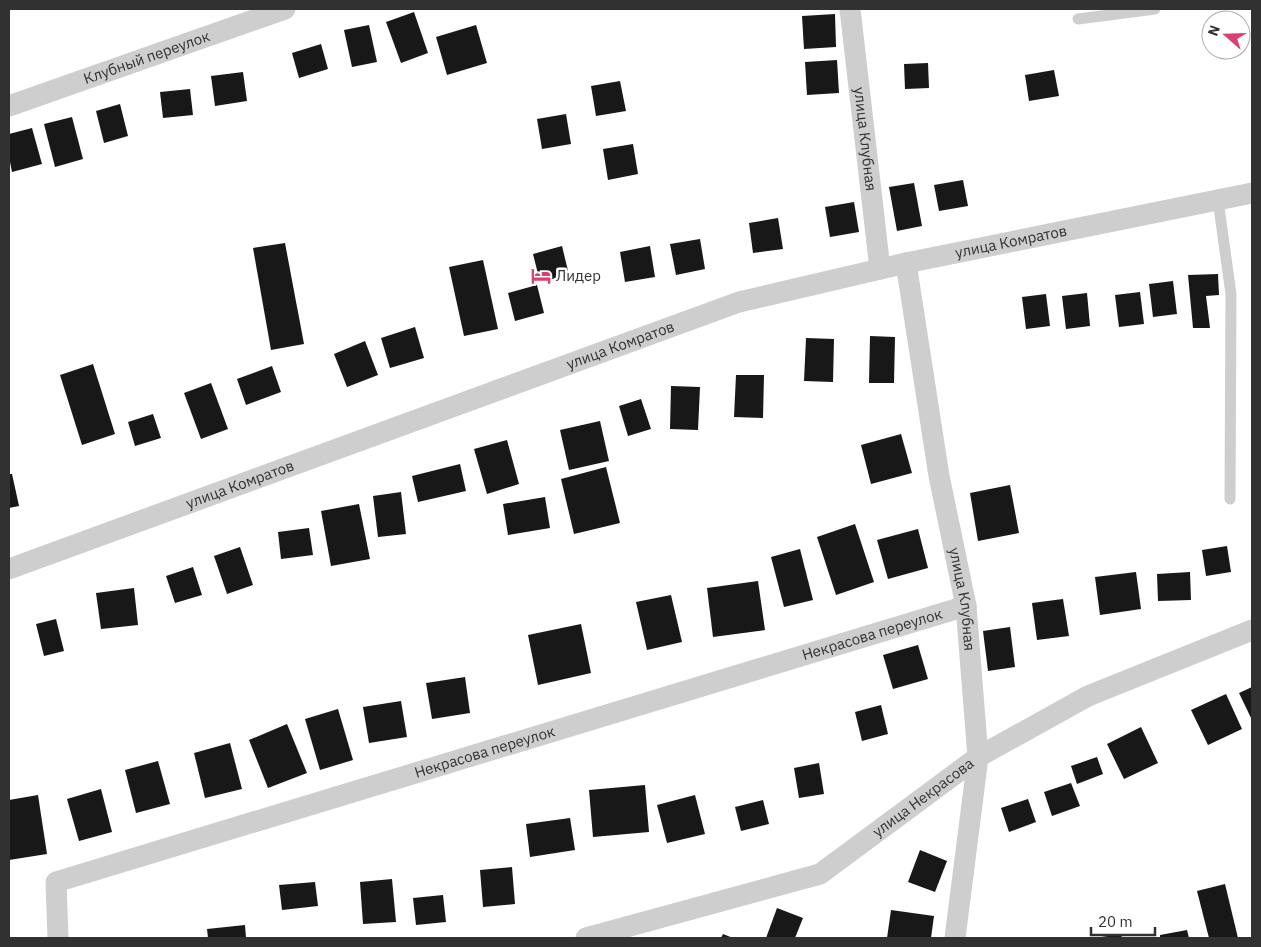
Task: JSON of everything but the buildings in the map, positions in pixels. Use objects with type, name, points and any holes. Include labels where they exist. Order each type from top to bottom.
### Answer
[{"type":"street","name":"Клубный переулок","points":[[9,106],[285,9]]},
{"type":"street","name":"улица Клубная","points":[[850,9],[880,269]]},
{"type":"street","name":"улица Комратов","points":[[9,569],[739,302],[906,263],[1252,193]]},
{"type":"street","name":"улица Клубная","points":[[906,263],[939,476],[966,606],[978,757],[955,938]]},
{"type":"street","name":"Некрасова переулок","points":[[58,938],[56,882],[966,606]]},
{"type":"street","name":"улица Некрасова","points":[[586,938],[820,874],[978,757],[1088,696],[1252,630]]},
{"type":"lane","points":[[1078,20],[1155,9]]},
{"type":"lane","points":[[1218,200],[1231,294],[1230,499]]},
{"type":"place","name":"Лидер","points":[[541,276]]}]
